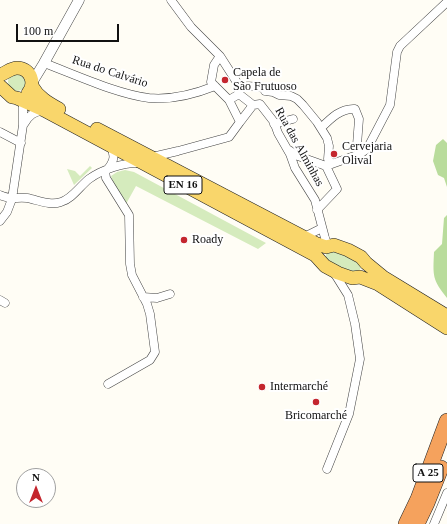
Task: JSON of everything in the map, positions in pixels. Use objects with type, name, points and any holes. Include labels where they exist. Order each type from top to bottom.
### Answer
[{"type":"highway","name":"A 25","points":[[406,524],[418,499],[447,421]]},
{"type":"highway","name":"A 25","points":[[417,524],[447,452]]},
{"type":"main road","name":"EN 16","points":[[447,316],[383,277],[366,264],[361,257],[348,250],[315,243],[174,169],[147,160],[110,145],[44,110],[12,97],[2,88],[3,74],[15,68],[25,70],[28,72],[36,94],[48,103],[147,160],[315,255],[325,266],[332,270],[378,284],[447,328]]},
{"type":"main road","points":[[20,99],[27,94],[32,84]]},
{"type":"main road","points":[[321,260],[321,252],[327,246]]},
{"type":"main road","points":[[358,278],[365,271],[366,264]]},
{"type":"street","points":[[32,84],[79,0]]},
{"type":"street","points":[[171,0],[191,27],[220,56],[238,84],[239,94],[229,100]]},
{"type":"street","points":[[287,148],[298,156],[329,165],[362,153],[375,136],[390,105],[397,52],[400,46],[447,2]]},
{"type":"street","points":[[220,56],[214,65],[211,82],[229,100],[240,122]]},
{"type":"street","points":[[25,70],[35,71],[44,63]]},
{"type":"street","name":"Rua do Calvário","points":[[44,63],[118,90],[151,98],[174,97],[206,90],[215,86]]},
{"type":"street","points":[[238,84],[244,86],[263,87],[265,91],[273,92],[279,95],[291,96],[297,99],[321,128],[328,142],[329,165],[337,189],[317,210]]},
{"type":"street","points":[[0,195],[12,199],[26,198],[55,204],[68,199],[90,179],[105,171],[229,137],[240,122],[257,105],[265,91]]},
{"type":"street","name":"Rua das Alminhas","points":[[239,94],[269,114],[287,148],[295,168],[315,200],[322,228]]},
{"type":"street","points":[[0,221],[7,212],[12,199],[23,125],[20,99]]},
{"type":"street","points":[[321,128],[340,112],[355,109],[359,119],[357,145],[362,153]]},
{"type":"street","points":[[23,125],[34,112],[44,110]]},
{"type":"street","points":[[274,124],[293,119]]},
{"type":"street","points":[[0,132],[21,143]]},
{"type":"street","points":[[105,171],[112,164],[114,157],[110,145]]},
{"type":"street","points":[[174,169],[174,158],[178,152]]},
{"type":"street","points":[[105,171],[106,178],[129,215],[130,264],[132,275],[147,304],[152,324],[155,352],[150,360],[108,384]]},
{"type":"street","points":[[304,237],[322,228],[327,246]]},
{"type":"street","points":[[327,469],[351,410],[360,359],[355,324],[348,295],[332,270]]},
{"type":"street","points":[[348,295],[358,278]]},
{"type":"street","points":[[144,297],[157,298],[170,294]]},
{"type":"street","points":[[434,524],[447,493]]},
{"type":"green space","points":[[17,73],[23,76],[26,82],[23,88],[17,91],[11,88],[8,82],[11,76]]},
{"type":"green space","points":[[443,139],[447,143],[447,187],[444,178],[438,175],[433,161],[436,145]]},
{"type":"green space","points":[[90,166],[92,168],[74,185],[67,169],[75,171],[80,176]]},
{"type":"green space","points":[[125,170],[134,172],[266,243],[258,249],[136,186],[126,204],[111,176],[117,172]]},
{"type":"green space","points":[[447,215],[447,298],[438,286],[434,277],[434,252],[442,244],[444,218]]},
{"type":"green space","points":[[331,251],[355,260],[361,266],[360,270],[355,272],[332,263],[326,258],[326,254]]},
{"type":"place","name":"Capela de São Frutuoso","points":[[225,80]]},
{"type":"place","name":"Cervejaria Olival","points":[[334,154]]},
{"type":"place","name":"Roady","points":[[184,240]]},
{"type":"place","name":"Intermarché","points":[[262,387]]},
{"type":"place","name":"Bricomarché","points":[[316,402]]}]
